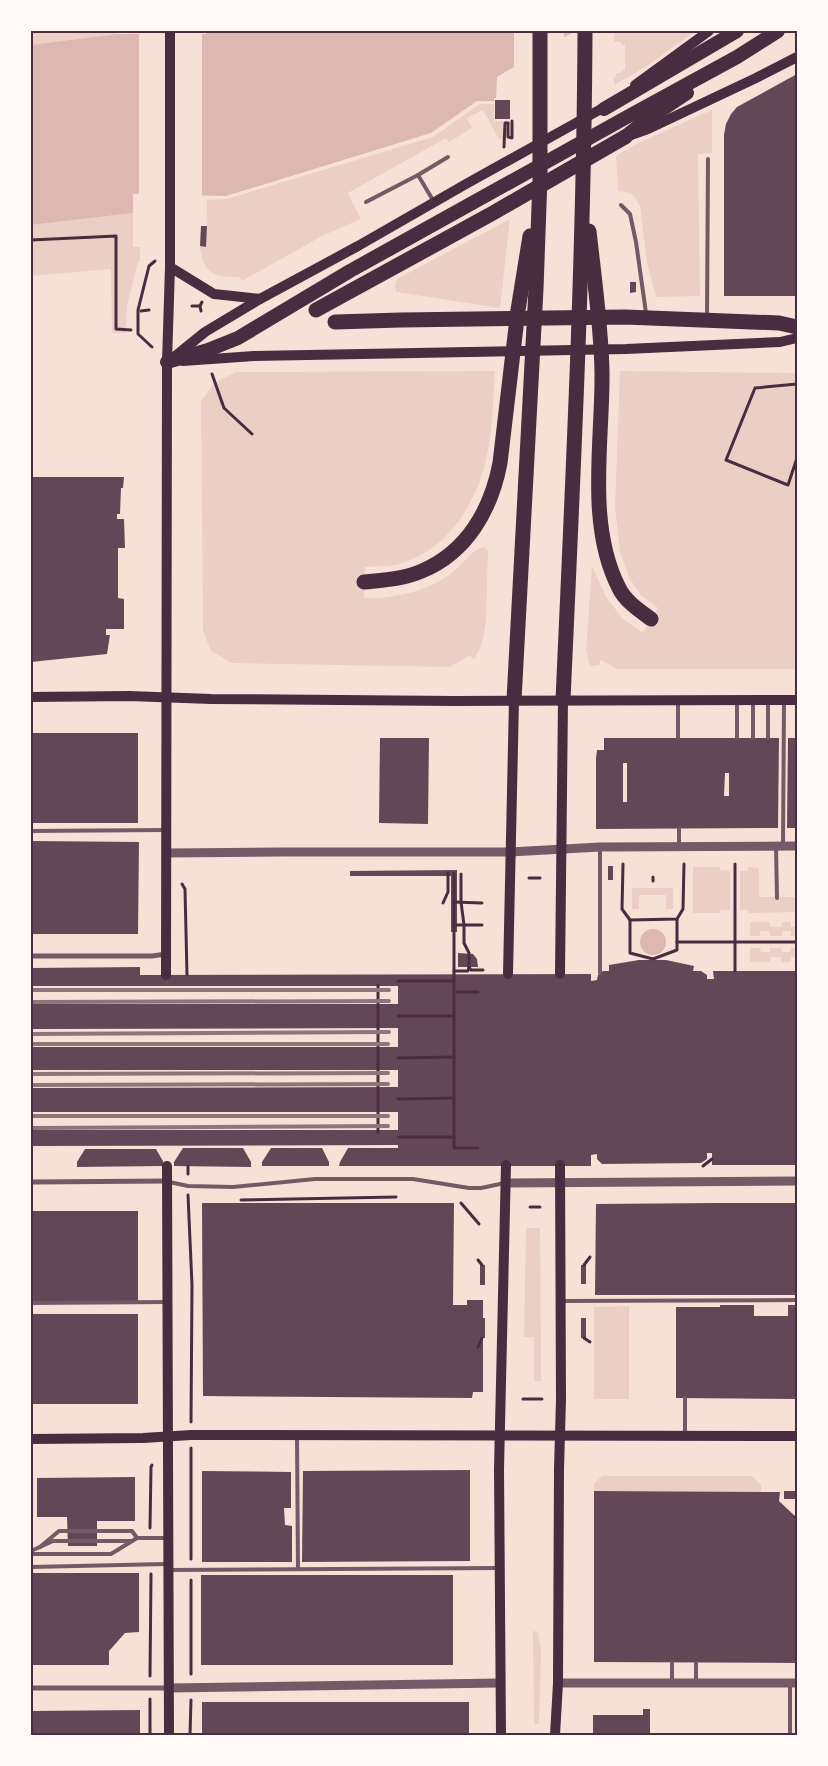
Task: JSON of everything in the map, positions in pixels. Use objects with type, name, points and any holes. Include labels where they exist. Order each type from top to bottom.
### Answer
[{"type":"highway","points":[[514,700],[533,371],[540,178],[540,31]]},
{"type":"highway","points":[[604,109],[737,31]]},
{"type":"highway","points":[[316,310],[493,213],[625,137],[645,121],[778,31]]},
{"type":"highway","points":[[563,700],[578,370],[585,36]]},
{"type":"highway","points":[[167,362],[208,350],[238,338],[350,271],[627,116],[737,58]]},
{"type":"highway","points":[[583,177],[602,370],[599,463],[600,516],[607,559],[619,590],[634,607],[651,619]]},
{"type":"highway","points":[[364,582],[407,576],[421,572],[447,558],[465,542],[489,502],[500,463],[518,310],[540,178]]},
{"type":"highway","points":[[335,322],[646,318],[779,323],[797,327]]},
{"type":"main road","points":[[166,975],[168,697],[167,362],[170,267],[170,31]]},
{"type":"main road","points":[[167,362],[205,332],[260,299],[604,109],[660,65],[709,31]]},
{"type":"main road","points":[[625,137],[648,129],[797,57]]},
{"type":"main road","points":[[170,267],[214,294],[260,299]]},
{"type":"main road","points":[[167,362],[254,356],[626,348],[780,342],[797,338]]},
{"type":"main road","points":[[31,697],[797,700]]},
{"type":"main road","points":[[508,974],[514,700]]},
{"type":"main road","points":[[560,974],[563,700]]},
{"type":"main road","points":[[501,1735],[499,1469],[506,1165]]},
{"type":"main road","points":[[167,1166],[169,1735]]},
{"type":"main road","points":[[555,1735],[558,1683],[560,1166]]},
{"type":"main road","points":[[31,1439],[297,1434],[797,1436]]},
{"type":"street","points":[[167,853],[510,852],[600,847],[797,846]]},
{"type":"street","points":[[31,956],[152,956],[166,954]]},
{"type":"street","points":[[31,1182],[167,1181]]},
{"type":"street","points":[[505,1183],[797,1181]]},
{"type":"street","points":[[31,1688],[500,1683]]},
{"type":"street","points":[[558,1683],[794,1684]]},
{"type":"lane","points":[[366,202],[448,157]]},
{"type":"lane","points":[[707,320],[708,159]]},
{"type":"lane","points":[[418,175],[434,202]]},
{"type":"lane","points":[[621,205],[630,214],[636,242],[646,318]]},
{"type":"lane","points":[[678,700],[678,738]]},
{"type":"lane","points":[[737,700],[737,738]]},
{"type":"lane","points":[[753,700],[753,738]]},
{"type":"lane","points":[[768,700],[768,738]]},
{"type":"lane","points":[[777,898],[784,700]]},
{"type":"lane","points":[[679,829],[679,846]]},
{"type":"lane","points":[[31,831],[167,830]]},
{"type":"lane","points":[[600,847],[600,973]]},
{"type":"lane","points":[[167,1181],[188,1186],[233,1187],[316,1179],[413,1179],[469,1188],[481,1188],[505,1183]]},
{"type":"lane","points":[[560,1301],[797,1300]]},
{"type":"lane","points":[[31,1303],[168,1302]]},
{"type":"lane","points":[[685,1398],[685,1436]]},
{"type":"lane","points":[[297,1434],[298,1569]]},
{"type":"lane","points":[[31,1552],[59,1531],[132,1532],[137,1538]]},
{"type":"lane","points":[[31,1552],[111,1554],[137,1538],[168,1538]]},
{"type":"lane","points":[[40,1546],[54,1541],[132,1541]]},
{"type":"lane","points":[[31,1567],[499,1568]]},
{"type":"lane","points":[[672,1662],[672,1684]]},
{"type":"lane","points":[[696,1662],[696,1683]]},
{"type":"lane","points":[[790,1735],[794,1684]]},
{"type":"path","points":[[504,163],[505,123],[508,123],[508,138],[512,138],[512,121]]},
{"type":"path","points":[[31,240],[116,236],[116,329],[131,330]]},
{"type":"path","points":[[167,362],[138,334],[138,310],[149,266],[170,247]]},
{"type":"path","points":[[201,311],[202,301]]},
{"type":"path","points":[[192,306],[200,306]]},
{"type":"path","points":[[141,311],[149,310]]},
{"type":"path","points":[[212,374],[224,408],[252,434]]},
{"type":"path","points":[[797,384],[755,388],[726,460],[788,485],[797,458]]},
{"type":"path","points":[[623,864],[622,909],[630,920],[630,953],[653,959],[677,950],[677,919],[683,909],[684,864]]},
{"type":"path","points":[[735,971],[736,864]]},
{"type":"path","points":[[443,904],[448,892],[448,873]]},
{"type":"path","points":[[454,873],[454,1148],[478,1148]]},
{"type":"path","points":[[461,874],[460,902],[464,925],[464,943],[469,953],[469,967]]},
{"type":"path","points":[[529,878],[540,878]]},
{"type":"path","points":[[454,902],[482,903]]},
{"type":"path","points":[[630,920],[677,919]]},
{"type":"path","points":[[454,925],[482,925]]},
{"type":"path","points":[[677,942],[797,942]]},
{"type":"path","points":[[454,969],[468,970],[469,967]]},
{"type":"path","points":[[469,967],[471,970],[483,970]]},
{"type":"path","points":[[398,981],[454,982]]},
{"type":"path","points":[[378,985],[378,1132]]},
{"type":"path","points":[[454,992],[478,992]]},
{"type":"path","points":[[398,1016],[454,1016]]},
{"type":"path","points":[[398,1058],[454,1057]]},
{"type":"path","points":[[398,1099],[454,1098]]},
{"type":"path","points":[[398,1137],[454,1137]]},
{"type":"path","points":[[233,1200],[396,1197]]},
{"type":"path","points":[[461,1203],[479,1224]]},
{"type":"path","points":[[530,1207],[540,1207]]},
{"type":"path","points":[[584,1265],[590,1257]]},
{"type":"path","points":[[478,1260],[482,1265]]},
{"type":"path","points":[[478,1348],[482,1338]]},
{"type":"path","points":[[584,1338],[590,1342]]},
{"type":"path","points":[[523,1399],[542,1399]]},
{"type":"path","points":[[150,1707],[150,1735]]},
{"type":"shaded area","points":[[31,31],[116,31],[116,34],[31,45]]},
{"type":"shaded area","points":[[207,31],[575,31],[497,77],[496,98],[494,98],[494,101],[477,101],[431,133],[226,196],[133,194],[133,213],[31,225],[31,45],[116,34],[206,34]]},
{"type":"shaded area","points":[[614,31],[696,31],[647,66],[614,85],[616,73],[621,73],[622,70],[625,70],[625,45],[621,45],[621,42],[614,42]]},
{"type":"shaded area","points":[[480,104],[494,104],[494,121],[503,121],[503,139],[499,139],[483,110],[467,118],[472,128],[449,142],[446,138],[348,193],[361,219],[322,236],[242,281],[239,277],[223,276],[211,272],[203,262],[200,246],[206,246],[207,200],[227,199],[433,137]]},
{"type":"shaded area","points":[[712,110],[712,153],[698,154],[700,296],[656,297],[647,263],[640,207],[635,197],[630,193],[618,191],[616,156],[638,143]]},
{"type":"shaded area","points":[[133,213],[133,247],[140,247],[140,261],[138,262],[127,305],[126,333],[112,333],[111,269],[31,276],[31,225]]},
{"type":"shaded area","points":[[510,219],[500,308],[396,292],[395,285],[397,279]]},
{"type":"shaded area","points":[[495,371],[492,424],[487,455],[476,491],[457,524],[430,550],[413,559],[395,565],[365,567],[364,598],[399,595],[434,584],[458,568],[471,554],[484,547],[488,551],[486,622],[482,644],[474,659],[470,655],[450,667],[232,663],[211,651],[203,631],[201,401],[214,383],[236,372]]},
{"type":"shaded area","points":[[620,371],[797,373],[797,669],[617,669],[601,660],[599,665],[590,666],[586,651],[592,566],[606,597],[623,619],[643,633],[658,608],[641,595],[630,579],[620,552],[615,507]]},
{"type":"shaded area","points":[[693,867],[720,867],[720,870],[730,871],[730,910],[721,910],[720,913],[693,913]]},
{"type":"shaded area","points":[[748,867],[759,868],[759,897],[797,897],[797,912],[749,913],[748,910],[740,910],[740,871],[748,871]]},
{"type":"shaded area","points":[[632,888],[673,888],[673,909],[666,909],[666,895],[639,895],[639,909],[632,909]]},
{"type":"shaded area","points":[[750,922],[770,922],[770,927],[781,927],[782,922],[791,922],[791,927],[797,927],[797,936],[791,936],[791,931],[782,931],[782,936],[770,936],[769,931],[760,931],[760,936],[750,936]]},
{"type":"shaded area","points":[[653,929],[662,933],[666,942],[662,951],[653,955],[644,951],[640,942],[644,933]]},
{"type":"shaded area","points":[[750,948],[760,948],[761,952],[770,952],[770,948],[781,948],[782,952],[790,952],[791,948],[797,948],[797,957],[791,957],[791,962],[781,962],[781,957],[770,957],[770,962],[750,962]]},
{"type":"shaded area","points":[[526,1228],[540,1228],[541,1381],[534,1381],[534,1337],[524,1337]]},
{"type":"shaded area","points":[[629,1306],[629,1399],[594,1399],[594,1307]]},
{"type":"shaded area","points":[[602,1476],[751,1476],[761,1484],[761,1492],[594,1491],[594,1484]]},
{"type":"shaded area","points":[[533,1631],[538,1632],[541,1651],[539,1724],[534,1724]]},
{"type":"pier","points":[[139,31],[202,31],[202,199],[139,197]]},
{"type":"pier","points":[[514,31],[564,31],[564,41],[514,68]]},
{"type":"building","points":[[797,74],[797,296],[724,296],[724,135],[726,124],[737,107]]},
{"type":"building","points":[[495,100],[510,100],[510,119],[495,119]]},
{"type":"building","points":[[201,226],[207,226],[206,247],[200,246]]},
{"type":"building","points":[[630,282],[636,282],[636,292],[630,293]]},
{"type":"building","points":[[31,477],[124,477],[123,488],[121,488],[120,514],[117,514],[117,519],[124,519],[125,548],[118,548],[118,598],[124,599],[124,629],[106,629],[106,635],[110,635],[107,654],[31,662]]},
{"type":"building","points":[[31,733],[138,733],[138,823],[31,823]]},
{"type":"building","points":[[380,738],[429,738],[428,824],[379,823]]},
{"type":"building","points":[[604,738],[779,738],[778,828],[596,829],[596,758],[597,750],[604,750]],"holes":[[[623,763],[627,763],[627,802],[623,802]],[[725,773],[729,773],[729,796],[724,796]]]},
{"type":"building","points":[[788,738],[797,738],[797,828],[787,828]]},
{"type":"building","points":[[31,841],[139,842],[138,934],[31,934]]},
{"type":"building","points":[[608,866],[613,866],[613,880],[608,880]]},
{"type":"building","points":[[457,870],[457,932],[451,932],[451,876],[350,876],[350,871]]},
{"type":"building","points":[[458,953],[473,954],[477,959],[478,967],[458,967]]},
{"type":"building","points":[[639,960],[666,960],[694,966],[693,971],[701,971],[707,975],[707,979],[714,979],[713,971],[797,971],[797,1165],[712,1165],[712,1153],[707,1153],[707,1159],[701,1163],[602,1164],[597,1159],[597,1154],[591,1155],[591,1166],[339,1166],[348,1148],[398,1148],[398,1145],[31,1146],[31,1130],[398,1130],[398,1112],[31,1112],[31,1088],[398,1087],[398,1070],[31,1070],[31,1047],[398,1047],[398,1028],[31,1029],[31,1004],[398,1004],[398,986],[31,986],[31,968],[140,967],[140,975],[591,974],[591,981],[597,980],[598,975],[603,971],[609,971],[609,965]]},
{"type":"building","points":[[183,1148],[243,1148],[251,1162],[251,1167],[174,1166],[174,1162]]},
{"type":"building","points":[[271,1148],[322,1148],[329,1166],[262,1166],[262,1162]]},
{"type":"building","points":[[85,1149],[156,1149],[164,1166],[77,1167],[77,1162]]},
{"type":"building","points":[[202,1203],[454,1203],[453,1305],[467,1305],[467,1300],[483,1300],[485,1338],[483,1338],[483,1392],[473,1392],[472,1398],[203,1396]]},
{"type":"building","points":[[797,1203],[797,1295],[595,1295],[596,1204]]},
{"type":"building","points":[[31,1211],[138,1211],[138,1301],[31,1301]]},
{"type":"building","points":[[480,1265],[485,1265],[485,1285],[480,1285]]},
{"type":"building","points":[[581,1265],[586,1265],[586,1284],[581,1284]]},
{"type":"building","points":[[720,1305],[754,1305],[754,1316],[788,1316],[788,1305],[797,1305],[797,1399],[676,1398],[676,1307],[720,1307]]},
{"type":"building","points":[[31,1314],[138,1314],[138,1404],[31,1404]]},
{"type":"building","points":[[581,1318],[586,1318],[586,1338],[581,1338]]},
{"type":"building","points":[[470,1470],[470,1561],[302,1562],[303,1471]]},
{"type":"building","points":[[202,1471],[291,1472],[291,1508],[284,1508],[285,1525],[292,1526],[292,1562],[202,1562]]},
{"type":"building","points":[[135,1477],[135,1521],[97,1521],[97,1546],[68,1546],[67,1517],[37,1517],[37,1478]]},
{"type":"building","points":[[594,1491],[780,1492],[779,1501],[797,1518],[797,1663],[594,1662]]},
{"type":"building","points":[[784,1491],[797,1491],[797,1499],[784,1499]]},
{"type":"building","points":[[31,1573],[139,1573],[139,1632],[125,1633],[109,1651],[109,1665],[31,1665]]},
{"type":"building","points":[[201,1575],[453,1575],[453,1665],[201,1665]]},
{"type":"building","points":[[202,1702],[469,1702],[469,1735],[202,1735]]},
{"type":"building","points":[[643,1709],[650,1709],[650,1735],[593,1735],[593,1715],[643,1715]]},
{"type":"building","points":[[140,1710],[140,1735],[31,1735],[31,1711]]},
{"type":"railway","points":[[31,990],[389,990]]},
{"type":"railway","points":[[31,1002],[389,1001]]},
{"type":"railway","points":[[31,1034],[389,1032]]},
{"type":"railway","points":[[31,1044],[388,1044]]},
{"type":"railway","points":[[31,1074],[388,1073]]},
{"type":"railway","points":[[31,1085],[388,1084]]},
{"type":"railway","points":[[31,1116],[388,1116]]},
{"type":"railway","points":[[31,1128],[388,1126]]}]
